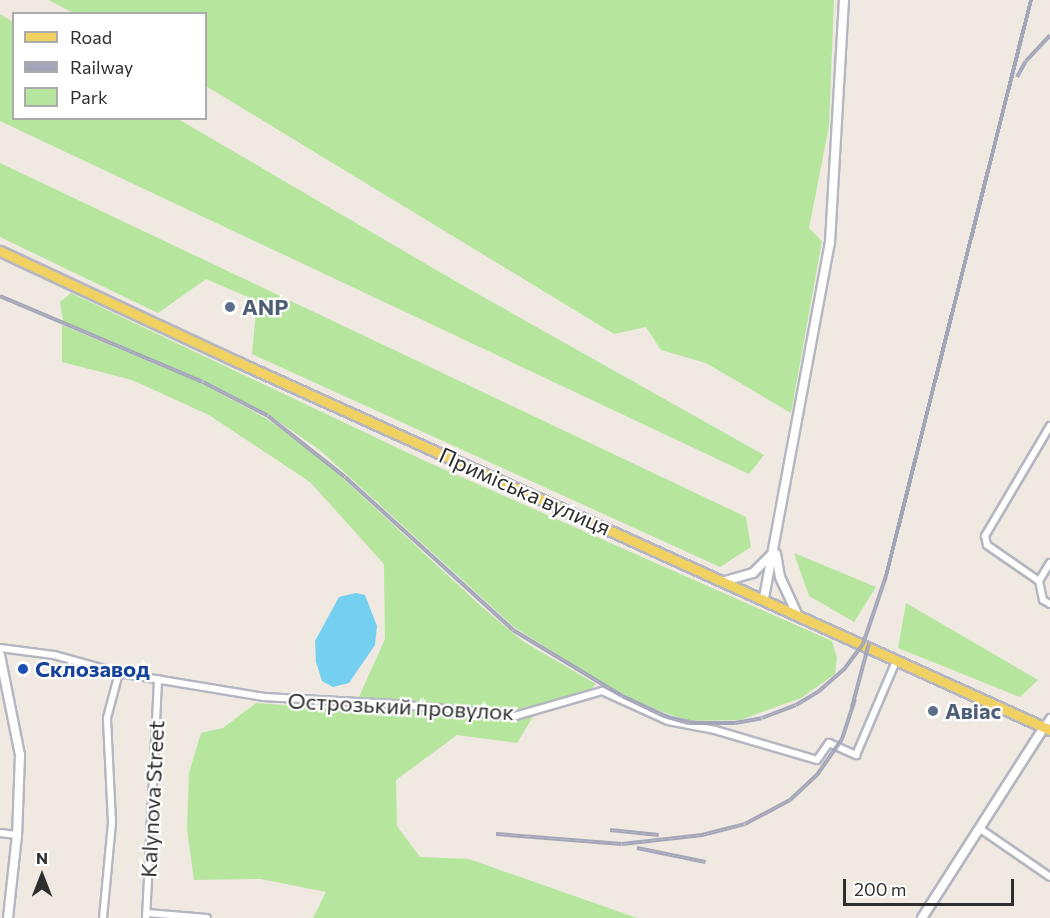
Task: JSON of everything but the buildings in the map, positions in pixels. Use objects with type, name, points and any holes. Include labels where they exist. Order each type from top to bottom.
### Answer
[{"type":"main road","points":[[764,598],[830,242],[844,0]]},
{"type":"main road","name":"Приміська вулиця","points":[[0,251],[238,362],[1047,728]]},
{"type":"main road","points":[[725,581],[753,573],[762,567],[775,548]]},
{"type":"main road","points":[[775,548],[780,577],[797,614]]},
{"type":"main road","points":[[0,655],[20,755],[17,835],[8,918]]},
{"type":"main road","points":[[922,918],[979,828],[1047,728]]},
{"type":"street","points":[[1039,581],[987,545],[986,531],[1050,426]]},
{"type":"street","points":[[1050,563],[1039,581],[1043,600],[1050,604]]},
{"type":"street","name":"Острозький провулок","points":[[0,648],[54,655],[119,673],[264,698],[395,704],[515,716],[602,691],[668,721],[715,730],[817,760],[829,743],[856,755],[897,659]]},
{"type":"street","points":[[103,918],[112,822],[107,718],[119,673]]},
{"type":"street","name":"Kalynova Street","points":[[147,915],[158,679]]},
{"type":"street","points":[[1047,728],[1050,718]]},
{"type":"street","points":[[979,828],[1050,877]]},
{"type":"street","points":[[0,832],[17,835]]},
{"type":"street","points":[[147,915],[207,918]]},
{"type":"green space","points":[[49,0],[834,0],[829,126],[809,228],[822,241],[791,413],[706,363],[661,350],[646,327],[614,334],[207,87],[207,12],[71,12]]},
{"type":"green space","points":[[0,14],[12,21],[12,120],[180,120],[462,285],[764,455],[749,474],[0,121]]},
{"type":"green space","points":[[0,163],[746,517],[751,547],[720,567],[252,354],[257,301],[206,279],[158,313],[0,237]]},
{"type":"green space","points":[[71,293],[423,460],[832,641],[837,658],[835,674],[801,698],[740,720],[687,721],[640,703],[599,681],[514,627],[321,451],[268,414],[203,380],[63,321],[60,302]]},
{"type":"green space","points":[[62,325],[203,384],[267,419],[319,456],[483,608],[524,642],[596,684],[588,693],[539,707],[517,743],[457,735],[396,780],[397,826],[420,857],[469,859],[637,918],[313,918],[326,892],[261,879],[194,880],[187,829],[189,773],[201,733],[223,728],[256,703],[353,710],[385,639],[384,564],[310,482],[209,415],[132,380],[62,362]]},
{"type":"green space","points":[[794,553],[876,587],[854,622],[809,596]]},
{"type":"green space","points":[[906,603],[1038,680],[1020,697],[898,648]]},
{"type":"water","points":[[356,593],[365,595],[377,626],[375,645],[349,683],[333,687],[322,681],[316,662],[315,641],[339,597]]},
{"type":"railway","points":[[0,296],[203,382],[268,416],[345,477],[513,630],[622,696],[664,716],[689,723],[735,723],[762,718],[796,705],[819,691],[845,668],[863,644],[886,576],[1031,0]]},
{"type":"railway","points":[[1017,77],[1026,61],[1050,35]]},
{"type":"railway","points":[[852,707],[869,643]]},
{"type":"railway","points":[[496,834],[622,844],[702,835],[745,824],[790,800],[817,775],[842,739],[855,699]]},
{"type":"railway","points":[[610,830],[659,835]]},
{"type":"railway","points":[[637,848],[706,862]]},
{"type":"place","name":"ANP","points":[[230,307]]},
{"type":"place","name":"Склозавод","points":[[23,669]]},
{"type":"place","name":"Авіас","points":[[933,711]]}]
